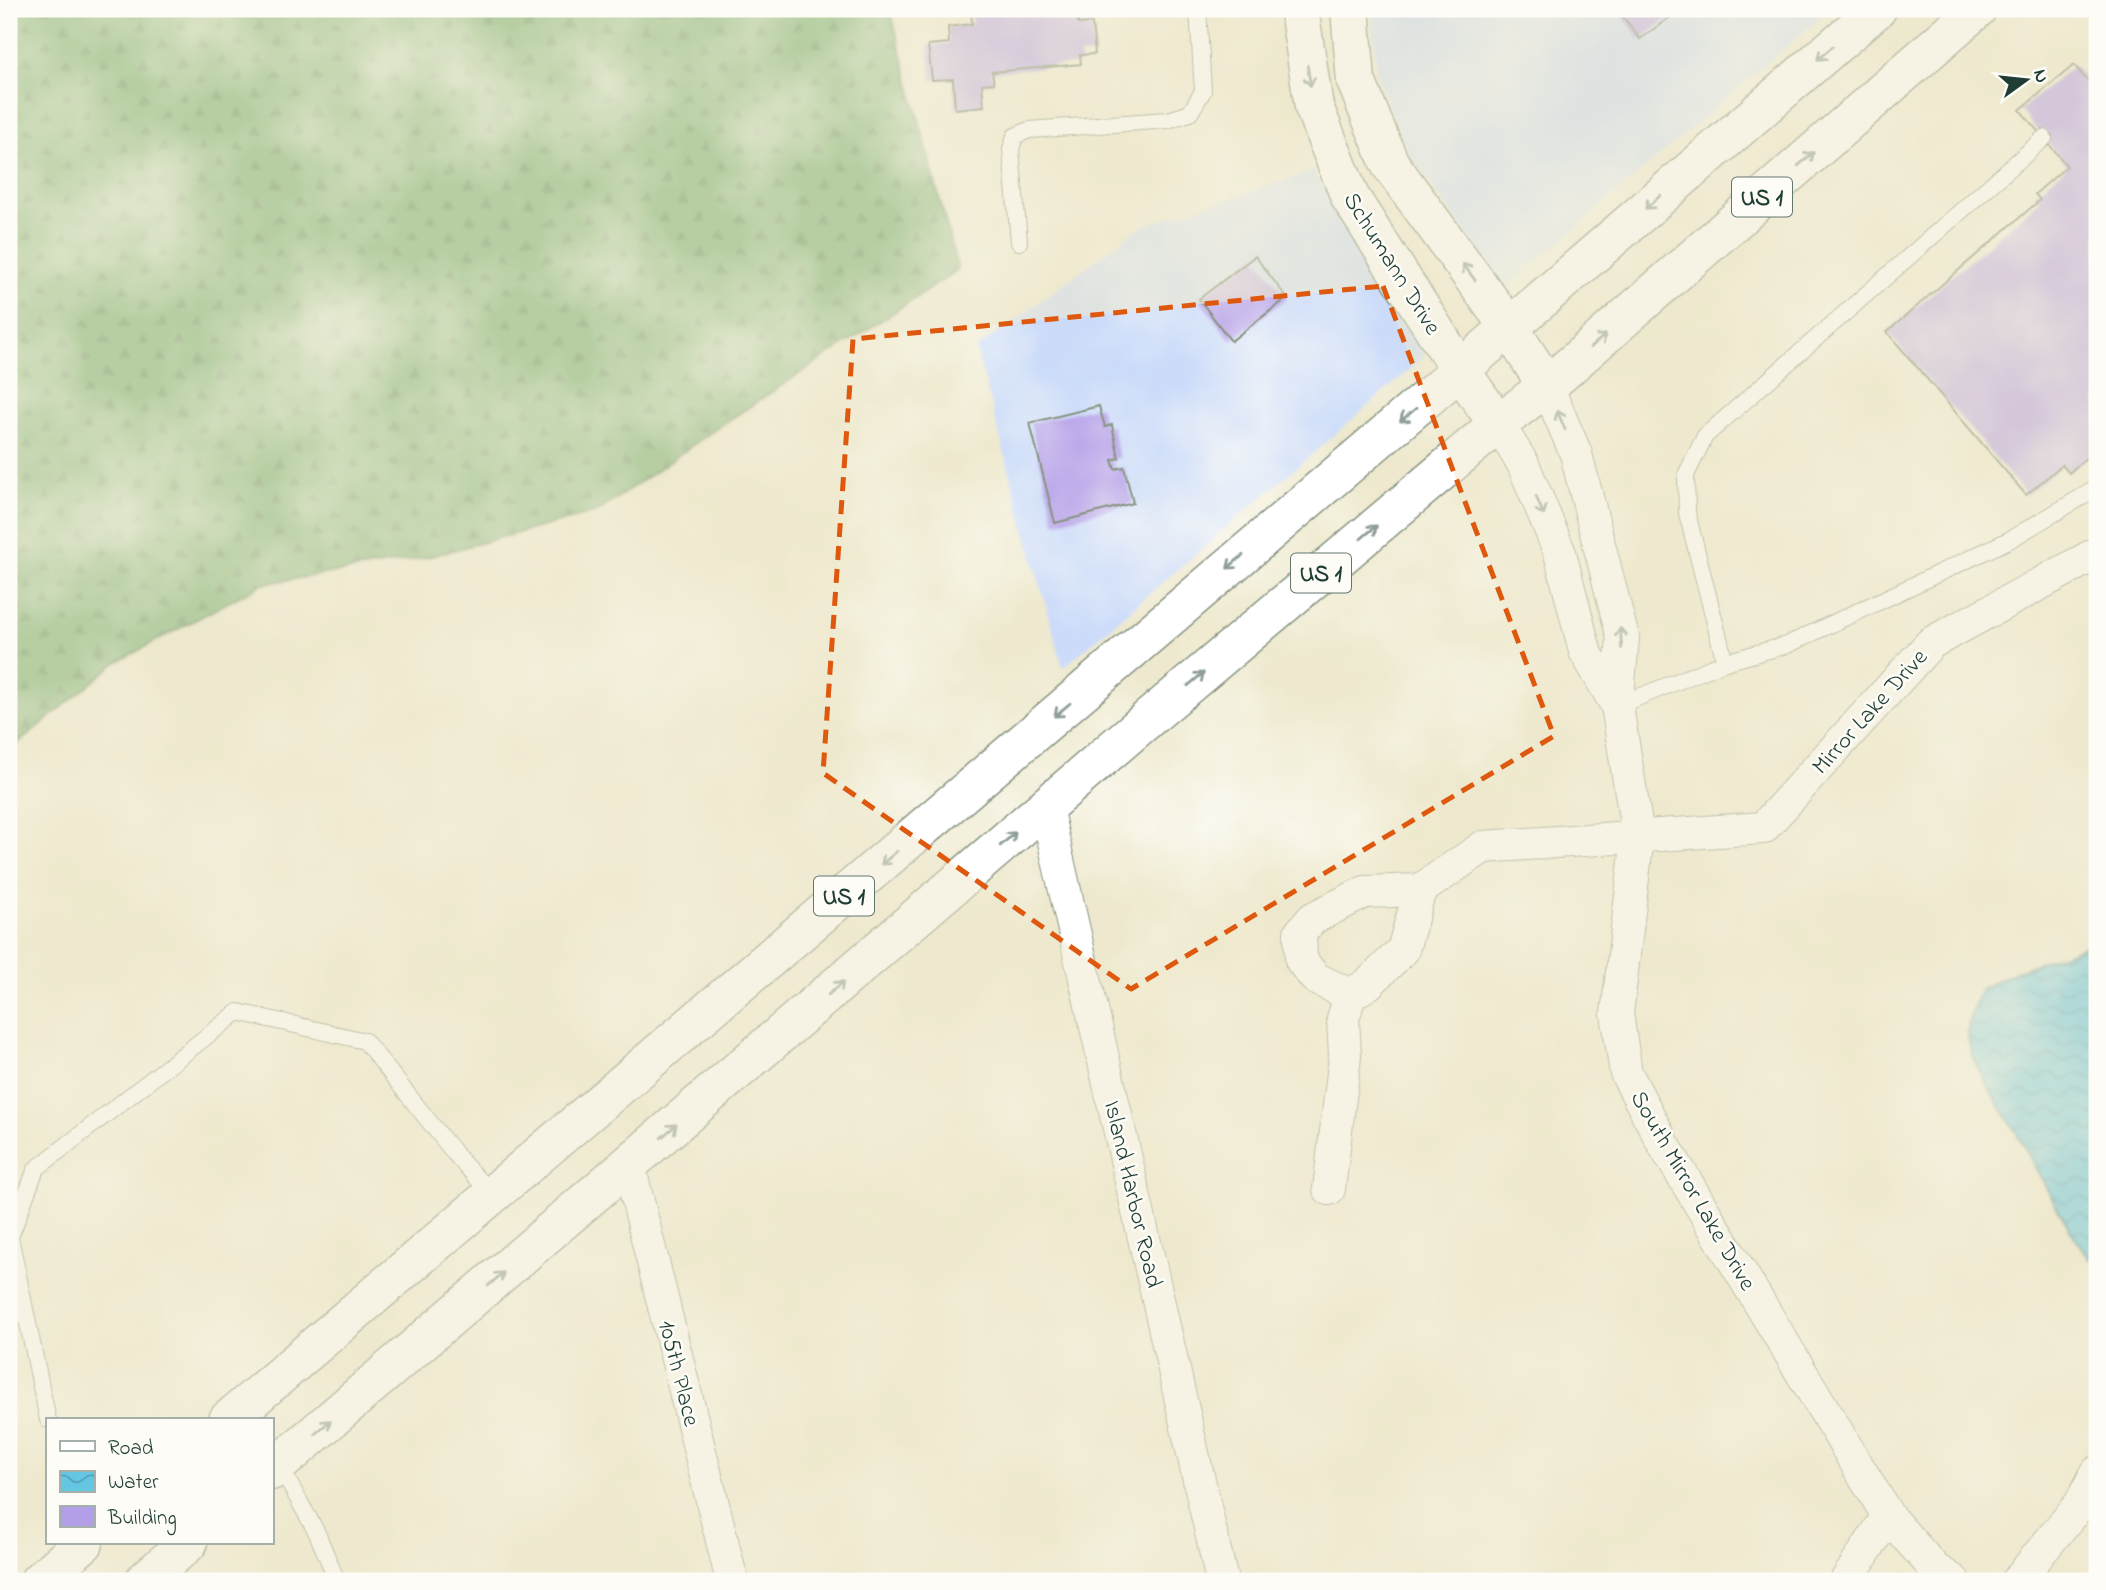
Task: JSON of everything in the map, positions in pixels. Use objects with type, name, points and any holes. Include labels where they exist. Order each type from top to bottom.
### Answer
[{"type":"main road","name":"Schumann Drive","points":[[1299,9],[1314,107],[1350,197],[1460,370],[1498,424]]},
{"type":"main road","name":"Schumann Drive","points":[[1350,9],[1356,81],[1390,164],[1509,327],[1547,386]]},
{"type":"main road","name":"US 1","points":[[230,1418],[1460,370],[1877,9]]},
{"type":"main road","name":"US 1","points":[[275,1468],[1046,807],[1498,424],[1547,386],[1977,9]]},
{"type":"main road","points":[[39,1581],[83,1544]]},
{"type":"main road","points":[[144,1581],[187,1544]]},
{"type":"street","name":"South Mirror Lake Drive","points":[[1547,386],[1576,454],[1623,638],[1616,706],[1638,836],[1617,1014],[1626,1073],[1664,1145],[1888,1516],[1935,1569],[1954,1581]]},
{"type":"street","name":"South Mirror Lake Drive","points":[[1498,424],[1523,464],[1560,553],[1585,652],[1616,706]]},
{"type":"street","name":"Mirror Lake Drive","points":[[1420,890],[1483,848],[1763,828],[1931,643],[2097,553]]},
{"type":"street","name":"Island Harbor Road","points":[[1046,807],[1222,1581]]},
{"type":"street","points":[[1329,1189],[1345,1056],[1343,1019],[1350,995],[1368,984],[1403,950],[1420,890],[1366,892],[1313,918],[1300,933],[1301,960],[1315,978],[1350,995]]},
{"type":"street","name":"105th Place","points":[[629,1165],[732,1581]]},
{"type":"street","points":[[2017,1581],[2080,1504],[2097,1472]]},
{"type":"street","points":[[1846,1581],[1888,1516]]},
{"type":"lane","points":[[1020,242],[1011,149],[1015,136],[1029,130],[1168,120],[1190,113],[1203,91],[1198,9]]},
{"type":"lane","points":[[1725,662],[1686,513],[1686,475],[1705,436],[2044,138]]},
{"type":"lane","points":[[1616,706],[1725,662],[1787,645],[2009,540],[2097,488]]},
{"type":"lane","points":[[48,1418],[10,1237],[36,1169],[239,1012],[365,1041],[455,1154],[493,1196]]},
{"type":"lane","points":[[275,1468],[317,1532],[337,1581]]},
{"type":"highlighted area","points":[[1383,286],[1554,736],[1131,989],[823,773],[853,339]]},
{"type":"shaded area","points":[[1371,9],[1830,9],[1506,288],[1408,154],[1377,76]]},
{"type":"shaded area","points":[[1314,171],[1350,238],[1426,356],[1063,668],[976,349],[1140,227]]},
{"type":"green space","points":[[9,9],[890,9],[958,270],[723,424],[597,512],[420,559],[262,584],[117,662],[9,751]]},
{"type":"water","points":[[2097,937],[2097,1256],[2090,1260],[1979,1070],[1969,1045],[1968,1028],[1981,988],[2025,968],[2083,947]]},
{"type":"building","points":[[971,9],[1068,9],[1064,13],[1077,12],[1078,24],[1092,23],[1095,54],[1080,55],[1081,64],[992,72],[994,83],[982,84],[984,106],[955,109],[953,79],[932,80],[928,45],[949,43],[948,27],[972,24]]},
{"type":"building","points":[[1617,9],[1681,9],[1640,39]]},
{"type":"building","points":[[2074,65],[2097,92],[2097,448],[2069,473],[2062,465],[2026,495],[1887,332],[2040,200],[2035,194],[2067,166],[2020,110]]},
{"type":"building","points":[[1255,256],[1287,298],[1231,341],[1199,299]]},
{"type":"building","points":[[1099,406],[1105,427],[1112,425],[1119,458],[1112,460],[1115,469],[1124,467],[1133,503],[1055,523],[1030,423]]}]
